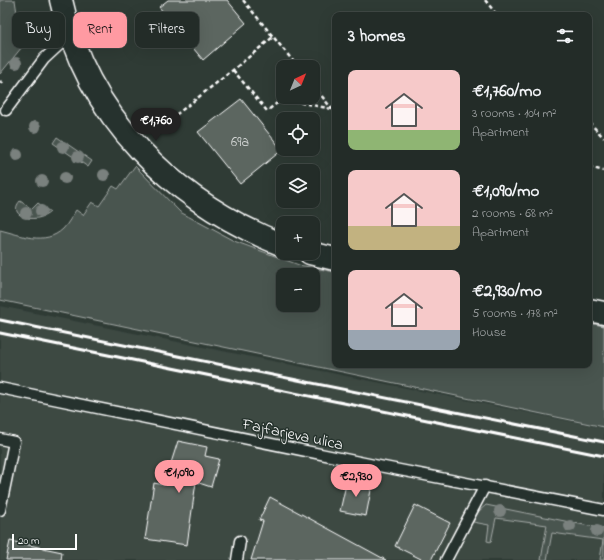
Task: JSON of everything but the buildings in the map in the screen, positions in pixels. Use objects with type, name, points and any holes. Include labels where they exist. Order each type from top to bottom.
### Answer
[{"type":"street","points":[[61,0],[78,54],[94,87],[109,111],[136,145],[162,173],[210,208],[245,228],[276,242]]},
{"type":"street","points":[[320,255],[332,257]]},
{"type":"street","points":[[592,311],[604,313]]},
{"type":"lane","points":[[6,110],[44,59],[71,34]]},
{"type":"lane","name":"Fajfarjeva ulica","points":[[0,388],[374,465],[604,510]]},
{"type":"lane","points":[[0,439],[14,442],[0,510]]},
{"type":"lane","points":[[446,560],[485,486]]},
{"type":"lane","points":[[237,560],[240,541]]},
{"type":"path","points":[[243,0],[292,60]]},
{"type":"path","points":[[484,0],[494,12]]},
{"type":"path","points":[[136,145],[273,37]]},
{"type":"path","points":[[233,70],[267,111],[282,99],[332,109]]},
{"type":"path","points":[[320,93],[332,107]]},
{"type":"path","points":[[592,125],[604,138]]},
{"type":"path","points":[[592,168],[604,170]]},
{"type":"shaded area","points":[[0,0],[15,0],[17,12],[12,12],[12,48],[21,48],[0,74]]},
{"type":"shaded area","points":[[57,137],[92,161],[88,167],[53,143]]},
{"type":"shaded area","points":[[135,166],[180,212],[234,241],[276,257],[276,260],[285,260],[299,265],[314,268],[276,268],[276,312],[320,312],[320,269],[332,271],[332,368],[592,368],[592,324],[604,326],[604,427],[0,300],[0,230],[33,238],[49,237],[63,229],[76,210],[83,215],[92,202],[99,206],[113,186],[118,189]]},
{"type":"shaded area","points":[[20,201],[32,209],[38,203],[50,212],[38,218],[25,217],[20,215],[17,211]]},
{"type":"shaded area","points":[[0,306],[604,428],[604,560],[0,560]]},
{"type":"shaded area","points":[[486,505],[604,529],[604,560],[600,560],[603,540],[552,533],[547,560],[541,560],[547,525],[496,518],[491,542],[487,541],[489,525],[473,522],[479,511]]},
{"type":"railway","points":[[0,320],[604,442]]},
{"type":"railway","points":[[0,333],[604,456]]}]
